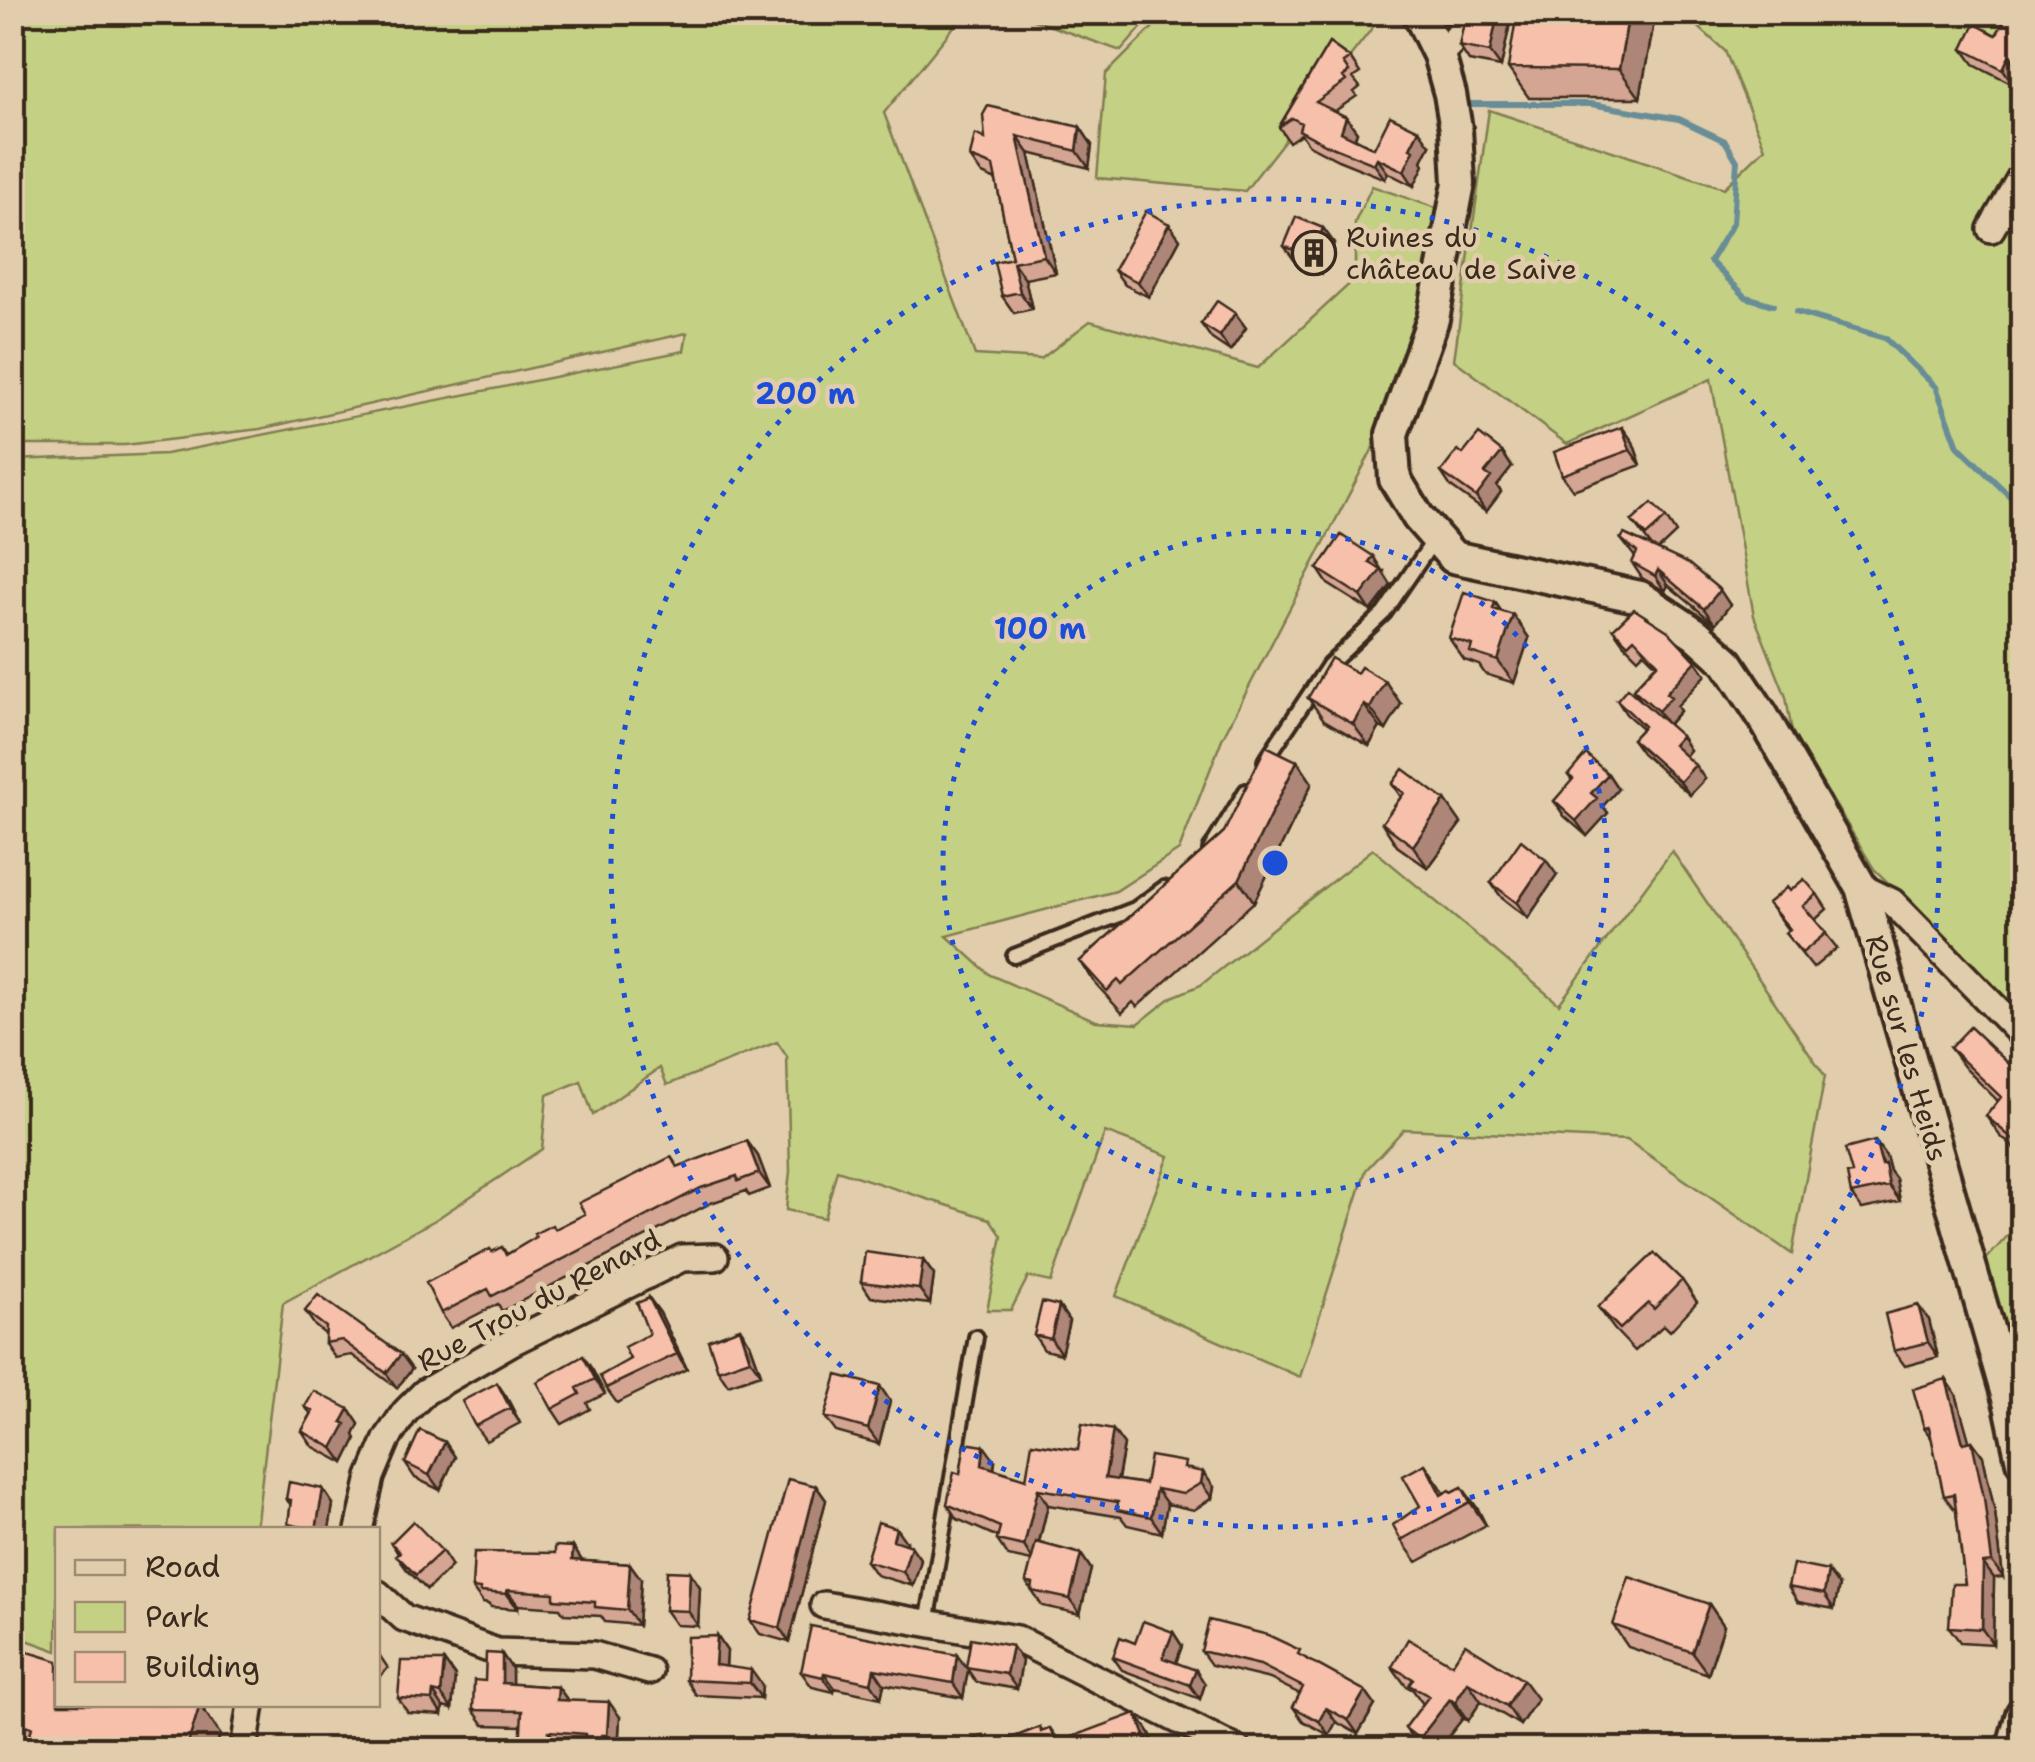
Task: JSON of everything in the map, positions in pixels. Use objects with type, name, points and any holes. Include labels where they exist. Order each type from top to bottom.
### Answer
[{"type":"street","points":[[1418,12],[1439,55],[1456,129],[1458,183],[1434,319],[1392,434],[1396,479],[1418,517],[1436,538]]},
{"type":"street","points":[[1439,55],[1458,36],[1472,12]]},
{"type":"street","points":[[1991,230],[2022,175]]},
{"type":"street","name":"Rue sur les Heids","points":[[1436,538],[1453,557],[1640,597],[1696,634],[1727,662],[1762,715],[1861,887],[2010,1406],[2022,1461]]},
{"type":"street","points":[[1861,887],[1892,902],[2022,1036]]},
{"type":"street","name":"Rue Trou du Renard","points":[[360,1527],[371,1477],[388,1439],[405,1412],[425,1392],[512,1342],[682,1258],[716,1257]]},
{"type":"street","points":[[380,1596],[404,1618],[497,1652],[594,1655],[649,1672]]},
{"type":"street","points":[[824,1605],[1017,1640],[1238,1750]]},
{"type":"street","points":[[244,1750],[251,1707]]},
{"type":"street","points":[[2012,1750],[2022,1714]]},
{"type":"lane","points":[[1204,860],[1329,665],[1384,613],[1436,538]]},
{"type":"lane","points":[[1014,956],[1135,909],[1176,880]]},
{"type":"lane","points":[[927,1624],[976,1337]]},
{"type":"green space","points":[[1154,12],[1121,51],[1014,13]]},
{"type":"green space","points":[[13,13],[965,13],[884,113],[975,355],[1041,359],[1090,321],[1258,368],[1355,279],[1355,222],[1372,186],[1445,211],[1386,423],[1222,739],[1179,850],[1116,891],[947,936],[990,975],[1096,1021],[1138,1024],[1172,997],[1201,985],[1373,849],[1559,1004],[1672,851],[1825,1076],[1792,1254],[1627,1140],[1404,1129],[1366,1170],[1300,1377],[1116,1296],[1169,1156],[1105,1132],[1051,1282],[1028,1277],[1011,1310],[987,1310],[1002,1236],[990,1219],[837,1170],[824,1218],[786,1210],[790,1171],[787,1057],[777,1042],[667,1085],[660,1068],[593,1115],[581,1081],[547,1095],[542,1149],[435,1220],[283,1303],[256,1527],[55,1527],[55,1650],[13,1635],[13,460],[166,454],[684,351],[687,333],[260,429],[125,445],[13,445]]},
{"type":"green space","points":[[1167,13],[1384,13],[1245,191],[1097,178],[1106,74]]},
{"type":"green space","points":[[1683,13],[2022,13],[2022,1004],[2005,997],[1874,869],[1792,733],[1786,697],[1754,616],[1711,379],[1567,444],[1454,360],[1489,110],[1724,188],[1765,148],[1725,51]]},
{"type":"green space","points":[[2022,1220],[2022,1413],[1982,1264]]},
{"type":"building","points":[[1471,12],[1498,12],[1490,52],[1459,46]]},
{"type":"building","points":[[1517,12],[1537,18],[1538,12],[1629,12],[1619,69],[1508,68]]},
{"type":"building","points":[[2009,13],[2022,20],[2022,46],[2015,59],[2009,56],[2003,69],[1963,49],[1975,24],[1996,35]]},
{"type":"building","points":[[1329,43],[1350,58],[1343,63],[1349,72],[1343,77],[1346,81],[1316,102],[1346,117],[1341,132],[1374,148],[1390,116],[1419,130],[1404,171],[1377,158],[1374,164],[1327,145],[1299,130],[1301,123],[1292,118],[1279,127]]},
{"type":"building","points":[[988,106],[1080,127],[1077,151],[1017,136],[1044,256],[1013,262],[1020,292],[1002,296],[994,262],[1012,258],[993,166],[970,157],[975,134],[985,139],[983,115]]},
{"type":"building","points":[[1146,211],[1169,224],[1138,282],[1114,270]]},
{"type":"building","points":[[1296,217],[1323,228],[1312,258],[1284,246]]},
{"type":"building","points":[[1217,301],[1235,313],[1220,336],[1201,324]]},
{"type":"building","points":[[1622,427],[1630,450],[1562,475],[1554,452]]},
{"type":"building","points":[[1479,434],[1502,452],[1485,473],[1491,477],[1476,497],[1441,472],[1458,450],[1463,454]]},
{"type":"building","points":[[1652,503],[1666,518],[1646,536],[1632,521]]},
{"type":"building","points":[[1624,534],[1689,564],[1720,590],[1704,609],[1658,570],[1655,576],[1632,563],[1637,552],[1621,539]]},
{"type":"building","points":[[1341,535],[1373,556],[1369,562],[1381,570],[1361,596],[1318,569]]},
{"type":"building","points":[[1464,592],[1495,602],[1493,609],[1513,615],[1498,661],[1470,652],[1472,645],[1449,638]]},
{"type":"building","points":[[1634,609],[1668,631],[1696,661],[1666,693],[1671,697],[1658,711],[1633,689],[1658,663],[1634,638],[1628,644],[1613,629]]},
{"type":"building","points":[[1331,658],[1357,673],[1361,667],[1385,681],[1370,708],[1364,705],[1353,724],[1308,698]]},
{"type":"building","points":[[1627,688],[1681,736],[1673,745],[1695,765],[1680,782],[1632,739],[1644,726],[1617,700]]},
{"type":"building","points":[[1266,746],[1297,761],[1239,880],[1122,985],[1118,980],[1107,991],[1080,961],[1224,832]]},
{"type":"building","points":[[1586,754],[1608,774],[1591,793],[1597,798],[1576,821],[1554,801],[1573,779],[1568,775]]},
{"type":"building","points":[[1403,769],[1445,800],[1413,846],[1382,823],[1404,793],[1392,784]]},
{"type":"building","points":[[1521,840],[1546,860],[1517,903],[1491,883]]},
{"type":"building","points":[[1804,879],[1817,894],[1803,906],[1826,933],[1802,953],[1785,933],[1790,929],[1768,903]]},
{"type":"building","points":[[1970,1027],[2022,1076],[2022,1147],[1986,1116],[2001,1097],[1950,1048]]},
{"type":"building","points":[[747,1141],[759,1173],[701,1188],[492,1296],[488,1289],[441,1313],[426,1283],[490,1249],[492,1252],[502,1247],[506,1255],[536,1237],[534,1234],[552,1225],[555,1229],[585,1214],[579,1203],[671,1157],[677,1167]]},
{"type":"building","points":[[1875,1141],[1889,1186],[1851,1194],[1847,1174],[1852,1173],[1845,1149]]},
{"type":"building","points":[[865,1252],[923,1260],[919,1289],[861,1282]]},
{"type":"building","points":[[1654,1253],[1682,1280],[1654,1309],[1648,1303],[1620,1329],[1598,1307]]},
{"type":"building","points":[[318,1295],[401,1354],[386,1373],[342,1340],[325,1343],[326,1327],[305,1311]]},
{"type":"building","points":[[649,1298],[677,1354],[606,1388],[600,1376],[630,1359],[624,1347],[649,1334],[637,1303]]},
{"type":"building","points":[[1042,1302],[1059,1306],[1051,1339],[1034,1335]]},
{"type":"building","points":[[1918,1305],[1928,1342],[1894,1351],[1885,1314]]},
{"type":"building","points":[[740,1328],[750,1359],[718,1370],[708,1340]]},
{"type":"building","points":[[583,1356],[595,1379],[577,1388],[580,1394],[552,1409],[537,1382]]},
{"type":"building","points":[[837,1375],[880,1386],[868,1429],[825,1417]]},
{"type":"building","points":[[1946,1379],[1963,1443],[1972,1441],[1984,1498],[1992,1562],[1983,1563],[1982,1629],[1949,1627],[1952,1584],[1965,1584],[1954,1494],[1944,1496],[1929,1427],[1924,1428],[1913,1389]]},
{"type":"building","points":[[497,1383],[510,1408],[475,1426],[462,1401]]},
{"type":"building","points":[[314,1391],[349,1409],[333,1448],[302,1431],[313,1411],[305,1407]]},
{"type":"building","points":[[1082,1424],[1113,1430],[1105,1478],[1145,1484],[1150,1456],[1185,1462],[1184,1468],[1203,1472],[1201,1483],[1183,1494],[1156,1489],[1151,1517],[1117,1510],[1118,1502],[1038,1489],[1024,1546],[997,1540],[1000,1527],[947,1504],[954,1472],[960,1474],[965,1443],[984,1446],[982,1465],[1026,1479],[1032,1443],[1078,1450]]},
{"type":"building","points":[[420,1430],[445,1442],[429,1475],[405,1463]]},
{"type":"building","points":[[1425,1464],[1441,1495],[1462,1487],[1470,1502],[1401,1540],[1393,1525],[1420,1506],[1403,1476]]},
{"type":"building","points":[[788,1479],[816,1486],[780,1628],[750,1620]]},
{"type":"building","points":[[289,1482],[323,1489],[317,1527],[288,1524],[291,1500],[286,1499]]},
{"type":"building","points":[[413,1521],[442,1551],[416,1575],[396,1555],[400,1552],[391,1543]]},
{"type":"building","points":[[878,1522],[896,1528],[893,1540],[911,1546],[903,1572],[866,1561]]},
{"type":"building","points":[[1036,1542],[1081,1554],[1070,1599],[1032,1591],[1033,1584],[1026,1582]]},
{"type":"building","points":[[555,1546],[573,1547],[572,1560],[630,1564],[627,1610],[595,1607],[595,1602],[554,1599],[554,1593],[507,1590],[507,1594],[472,1588],[474,1552],[555,1553]]},
{"type":"building","points":[[1793,1564],[1828,1571],[1824,1594],[1788,1587]]},
{"type":"building","points":[[667,1571],[690,1572],[688,1611],[665,1610]]},
{"type":"building","points":[[1629,1577],[1709,1604],[1692,1652],[1613,1625]]},
{"type":"building","points":[[1209,1620],[1268,1635],[1300,1650],[1298,1654],[1365,1691],[1348,1720],[1326,1708],[1319,1721],[1293,1707],[1303,1687],[1260,1665],[1201,1651]]},
{"type":"building","points":[[1143,1621],[1173,1632],[1163,1658],[1196,1670],[1190,1685],[1113,1657],[1120,1637],[1135,1643]]},
{"type":"building","points":[[811,1626],[957,1655],[953,1683],[874,1669],[871,1683],[801,1672]]},
{"type":"building","points":[[717,1636],[715,1665],[751,1670],[750,1683],[686,1680],[687,1637]]},
{"type":"building","points":[[971,1638],[1012,1646],[1006,1674],[966,1667]]},
{"type":"building","points":[[1408,1639],[1452,1664],[1465,1644],[1523,1680],[1507,1706],[1468,1682],[1455,1702],[1450,1699],[1419,1739],[1405,1728],[1429,1696],[1409,1685],[1413,1679],[1392,1667]]},
{"type":"building","points":[[12,1647],[55,1660],[55,1707],[199,1707],[186,1750],[51,1750],[28,1741],[32,1727],[12,1721]]},
{"type":"building","points":[[486,1653],[502,1654],[502,1683],[558,1687],[557,1700],[609,1702],[607,1735],[602,1735],[601,1747],[585,1746],[585,1734],[549,1731],[548,1750],[520,1750],[522,1711],[473,1710],[474,1680],[485,1681]]},
{"type":"building","points":[[401,1661],[444,1661],[441,1694],[433,1692],[432,1700],[398,1698]]},
{"type":"building","points":[[1136,1713],[1148,1743],[1133,1750],[948,1750],[984,1735],[989,1747],[1040,1727],[1041,1732],[1050,1728],[1056,1743]]},
{"type":"waterway","points":[[1470,104],[1591,104],[1679,119],[1725,141],[1737,161],[1733,223],[1710,261],[1746,297],[1773,305]]},
{"type":"waterway","points":[[1796,312],[1885,338],[1936,387],[1958,446],[2017,503],[2022,519]]},
{"type":"place","name":"Ruines du château de Saive","points":[[1314,253]]}]
